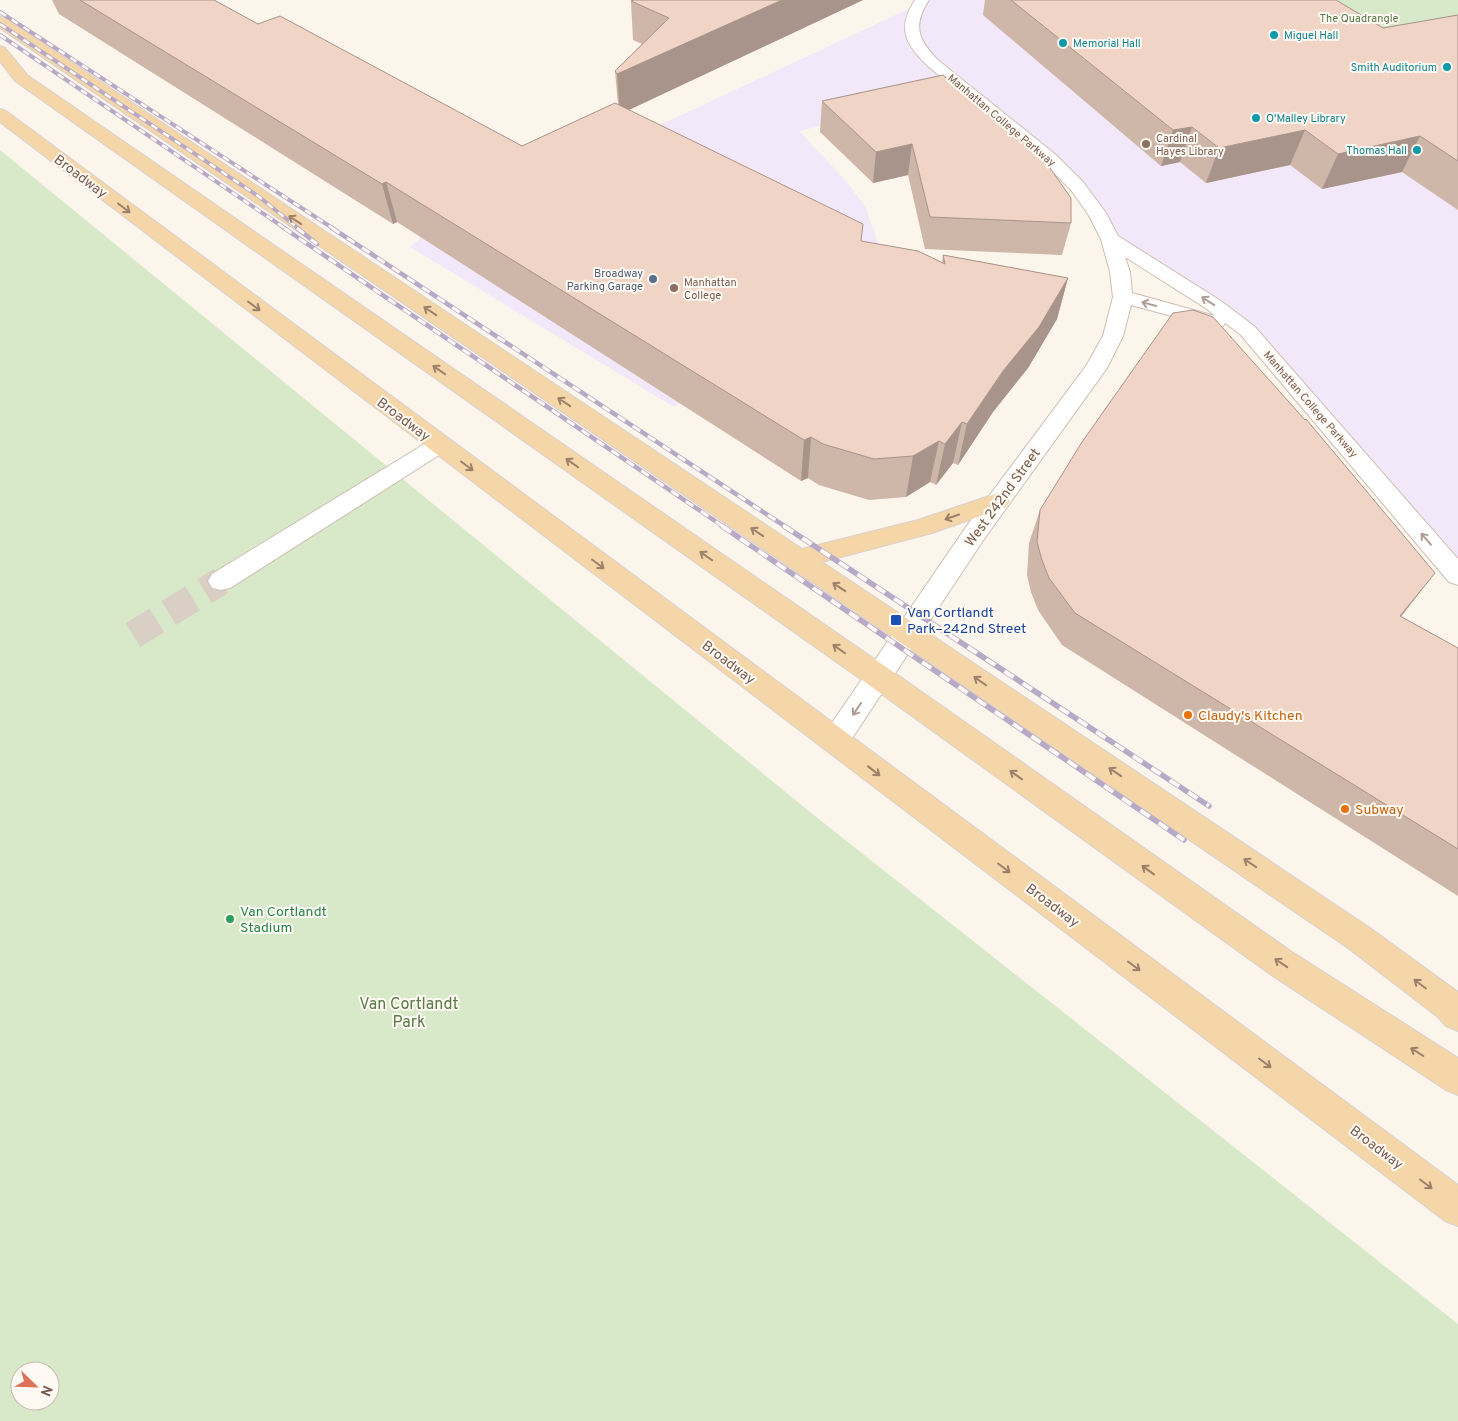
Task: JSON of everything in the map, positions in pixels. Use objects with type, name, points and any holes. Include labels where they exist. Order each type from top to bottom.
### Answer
[{"type":"main road","points":[[0,21],[1359,938],[1450,1006],[1458,1015]]},
{"type":"main road","points":[[0,52],[22,78]]},
{"type":"main road","points":[[0,64],[879,677],[1281,963],[1458,1078]]},
{"type":"main road","name":"Broadway","points":[[5,120],[1458,1208]]},
{"type":"main road","points":[[798,559],[923,527],[998,501]]},
{"type":"street","name":"Manhattan College Parkway","points":[[922,0],[915,9],[911,26],[913,39],[920,51],[1065,173],[1087,199],[1110,239],[1214,304],[1247,330],[1458,576]]},
{"type":"street","name":"West 242nd Street","points":[[835,741],[998,501],[1085,385],[1107,350],[1118,321],[1123,297],[1120,272],[1110,239]]},
{"type":"street","points":[[1123,297],[1247,330]]},
{"type":"street","points":[[221,581],[439,445]]},
{"type":"shaded area","name":"Manhattan College","points":[[922,0],[1458,0],[1458,576],[1247,330],[1110,239],[1087,199],[967,91],[799,131],[847,182],[866,208],[882,255],[789,333],[674,407],[410,247],[421,238],[619,140],[673,119],[904,11]]},
{"type":"green space","name":"The Quadrangle","points":[[1294,0],[1458,0],[1458,19],[1355,38]]},
{"type":"green space","name":"Van Cortlandt Park","points":[[0,150],[815,816],[1458,1324],[1458,1421],[0,1421]]},
{"type":"building","points":[[80,0],[214,0],[258,24],[280,16],[522,146],[615,103],[863,224],[861,241],[918,251],[945,264],[943,255],[1068,278],[1039,327],[1003,371],[967,424],[962,422],[945,444],[939,441],[913,456],[874,459],[823,444],[811,437],[804,440],[386,182],[382,184]]},
{"type":"building","points":[[782,0],[617,74],[615,71],[669,18],[631,1]]},
{"type":"building","points":[[1011,0],[1336,0],[1383,28],[1458,15],[1458,161],[1420,136],[1338,154],[1305,130],[1219,148],[1192,127],[1173,130]]},
{"type":"building","points":[[943,75],[1041,155],[1071,198],[1071,223],[930,217],[912,144],[876,152],[822,101]]},
{"type":"building","points":[[1193,310],[1213,317],[1306,419],[1435,573],[1400,616],[1458,648],[1458,849],[1075,613],[1049,578],[1037,542],[1040,510],[1082,442],[1173,313]]},
{"type":"tunnel","points":[[133,635],[221,581]]},
{"type":"railway","points":[[0,12],[334,229]]},
{"type":"railway","points":[[0,24],[258,196],[299,229]]},
{"type":"railway","points":[[0,35],[286,229]]},
{"type":"railway","points":[[284,228],[724,527]]},
{"type":"railway","points":[[297,228],[317,244]]},
{"type":"railway","points":[[332,228],[786,527]]},
{"type":"railway","points":[[722,526],[1184,840]]},
{"type":"railway","points":[[784,526],[1209,806]]},
{"type":"place","name":"Miguel Hall","points":[[1274,35]]},
{"type":"place","name":"Memorial Hall","points":[[1063,43]]},
{"type":"place","name":"Smith Auditorium","points":[[1447,67]]},
{"type":"place","name":"O'Malley Library","points":[[1256,118]]},
{"type":"place","name":"Cardinal Hayes Library","points":[[1146,144]]},
{"type":"place","name":"Thomas Hall","points":[[1417,150]]},
{"type":"place","name":"Broadway Parking Garage","points":[[653,279]]},
{"type":"place","name":"Manhattan College","points":[[674,288]]},
{"type":"place","name":"Van Cortlandt Park–242nd Street","points":[[896,620]]},
{"type":"place","name":"Claudy's Kitchen","points":[[1188,715]]},
{"type":"place","name":"Subway","points":[[1345,809]]},
{"type":"place","name":"Van Cortlandt Stadium","points":[[230,919]]}]
